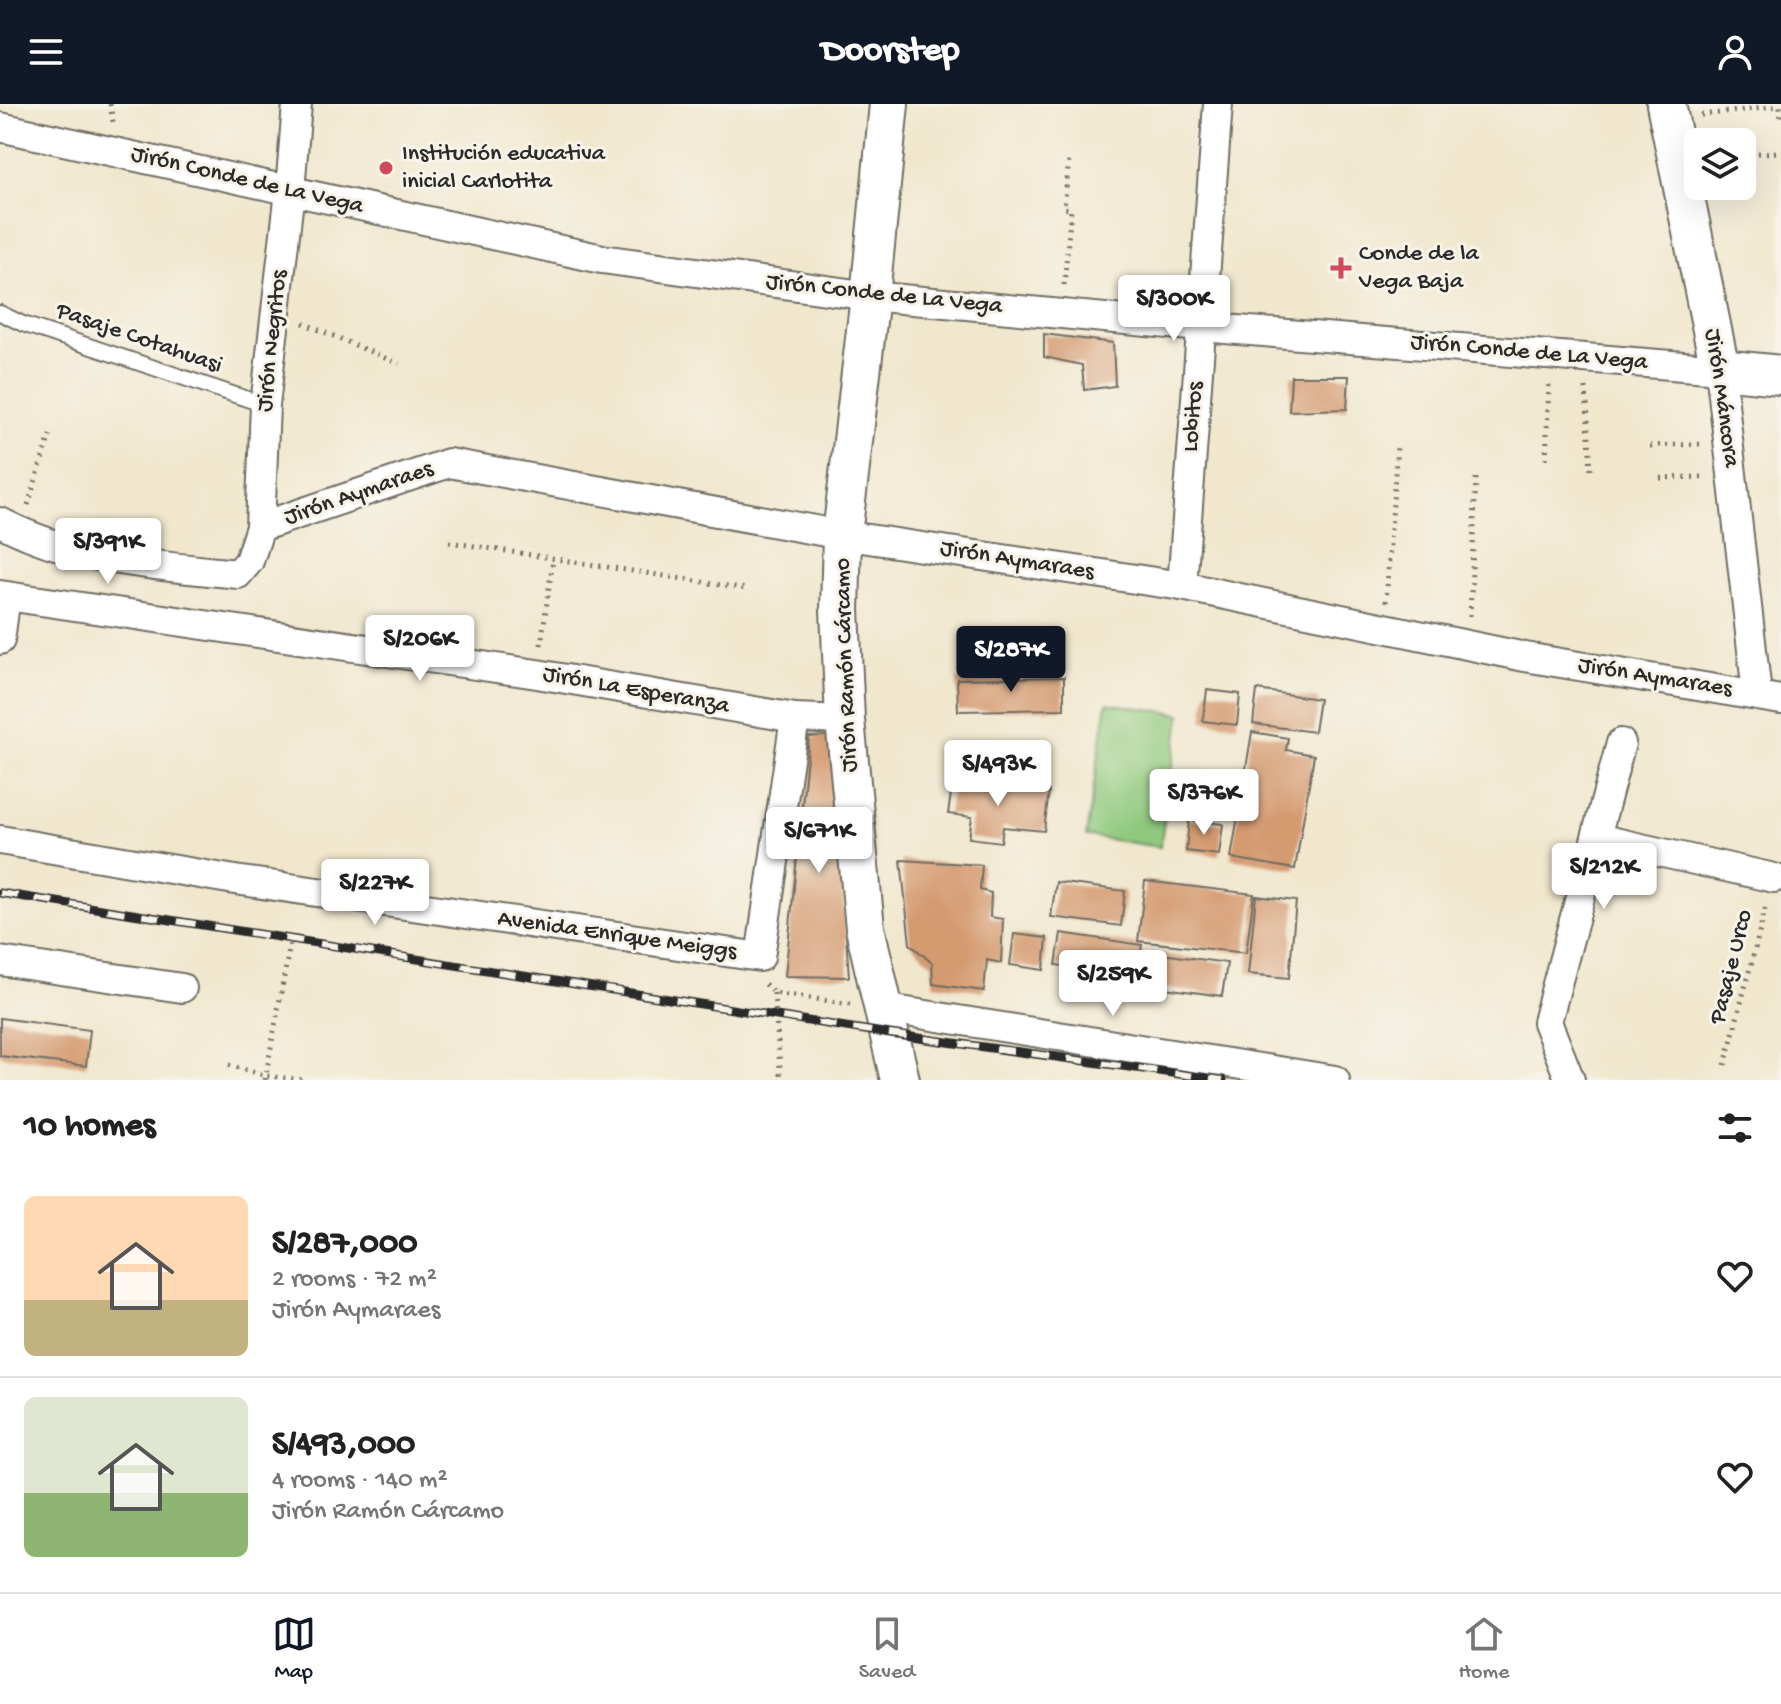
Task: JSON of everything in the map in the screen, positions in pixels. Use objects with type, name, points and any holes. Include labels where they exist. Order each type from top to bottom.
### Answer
[{"type":"street","name":"Jirón Negritos","points":[[10,527],[101,559],[238,574],[249,561],[260,527],[265,405],[297,104]]},
{"type":"street","name":"Jirón Ramón Cárcamo","points":[[889,104],[842,535],[840,610],[845,720],[865,928],[900,1080]]},
{"type":"street","name":"Lobitos","points":[[1182,586],[1218,104]]},
{"type":"street","name":"Jirón Máncora","points":[[1667,111],[1720,369],[1732,476],[1769,697]]},
{"type":"street","name":"Jirón Conde de La Vega","points":[[0,127],[602,259],[870,296],[1781,375]]},
{"type":"street","name":"Jirón Aymaraes","points":[[260,527],[449,463],[842,535],[1182,586],[1525,657],[1769,697]]},
{"type":"street","name":"Jirón La Esperanza","points":[[3,595],[537,674],[795,718],[845,720]]},
{"type":"street","points":[[0,640],[3,595]]},
{"type":"street","name":"Avenida Enrique Meiggs","points":[[0,840],[235,880],[760,957],[795,718]]},
{"type":"street","points":[[1570,1080],[1547,1022],[1621,743]]},
{"type":"street","points":[[1597,838],[1774,878]]},
{"type":"street","points":[[0,961],[182,988]]},
{"type":"street","points":[[882,1008],[1335,1080]]},
{"type":"lane","name":"Pasaje Cotahuasi","points":[[0,313],[23,324],[265,405]]},
{"type":"path","points":[[1667,111],[1780,106],[1781,121]]},
{"type":"path","points":[[1756,153],[1781,152]]},
{"type":"path","points":[[1061,314],[1071,209],[1064,208],[1069,159]]},
{"type":"path","points":[[276,312],[399,364]]},
{"type":"path","points":[[1546,459],[1550,355]]},
{"type":"path","points":[[1585,358],[1591,471]]},
{"type":"path","points":[[10,527],[50,435]]},
{"type":"path","points":[[1650,446],[1729,443]]},
{"type":"path","points":[[1385,627],[1397,446]]},
{"type":"path","points":[[1660,478],[1732,476]]},
{"type":"path","points":[[1469,645],[1476,478]]},
{"type":"path","points":[[449,542],[747,589]]},
{"type":"path","points":[[537,674],[553,559]]},
{"type":"path","name":"Pasaje Urco","points":[[1725,1065],[1774,878]]},
{"type":"path","points":[[266,1078],[291,939]]},
{"type":"path","points":[[781,1080],[774,993],[882,1008]]},
{"type":"path","points":[[229,1065],[266,1078],[306,1080]]},
{"type":"green space","points":[[1107,703],[1181,714],[1160,847],[1086,836]]},
{"type":"building","points":[[1044,334],[1113,343],[1115,386],[1084,390],[1082,365],[1044,357]]},
{"type":"building","points":[[1291,376],[1349,376],[1347,409],[1289,411]]},
{"type":"building","points":[[1064,677],[1064,709],[958,711],[957,679]]},
{"type":"building","points":[[1207,690],[1240,694],[1237,725],[1203,721]]},
{"type":"building","points":[[1257,690],[1319,699],[1314,732],[1253,724]]},
{"type":"building","points":[[1252,732],[1288,738],[1286,750],[1314,755],[1295,869],[1231,858]]},
{"type":"building","points":[[832,736],[849,977],[785,976],[809,737]]},
{"type":"building","points":[[953,780],[1049,791],[1044,831],[1003,827],[1001,842],[969,838],[972,817],[948,814]]},
{"type":"building","points":[[1189,820],[1223,824],[1219,855],[1186,851]]},
{"type":"building","points":[[901,860],[982,865],[980,890],[991,893],[990,917],[1003,919],[1001,963],[987,960],[984,991],[933,984],[932,963],[910,944]]},
{"type":"building","points":[[1145,881],[1254,894],[1246,953],[1138,941]]},
{"type":"building","points":[[1056,882],[1125,891],[1121,926],[1051,917]]},
{"type":"building","points":[[1256,896],[1296,901],[1289,978],[1248,974]]},
{"type":"building","points":[[1061,933],[1142,945],[1137,977],[1056,965]]},
{"type":"building","points":[[1014,934],[1047,938],[1044,970],[1010,965]]},
{"type":"building","points":[[1155,953],[1227,963],[1222,996],[1150,986]]},
{"type":"building","points":[[0,1018],[90,1030],[86,1066],[0,1056]]},
{"type":"railway","points":[[0,893],[890,1034],[1223,1080]]},
{"type":"place","name":"Institución educativa inicial Carlotita","points":[[386,168]]},
{"type":"place","name":"Conde de la Vega Baja","points":[[1341,268]]}]
